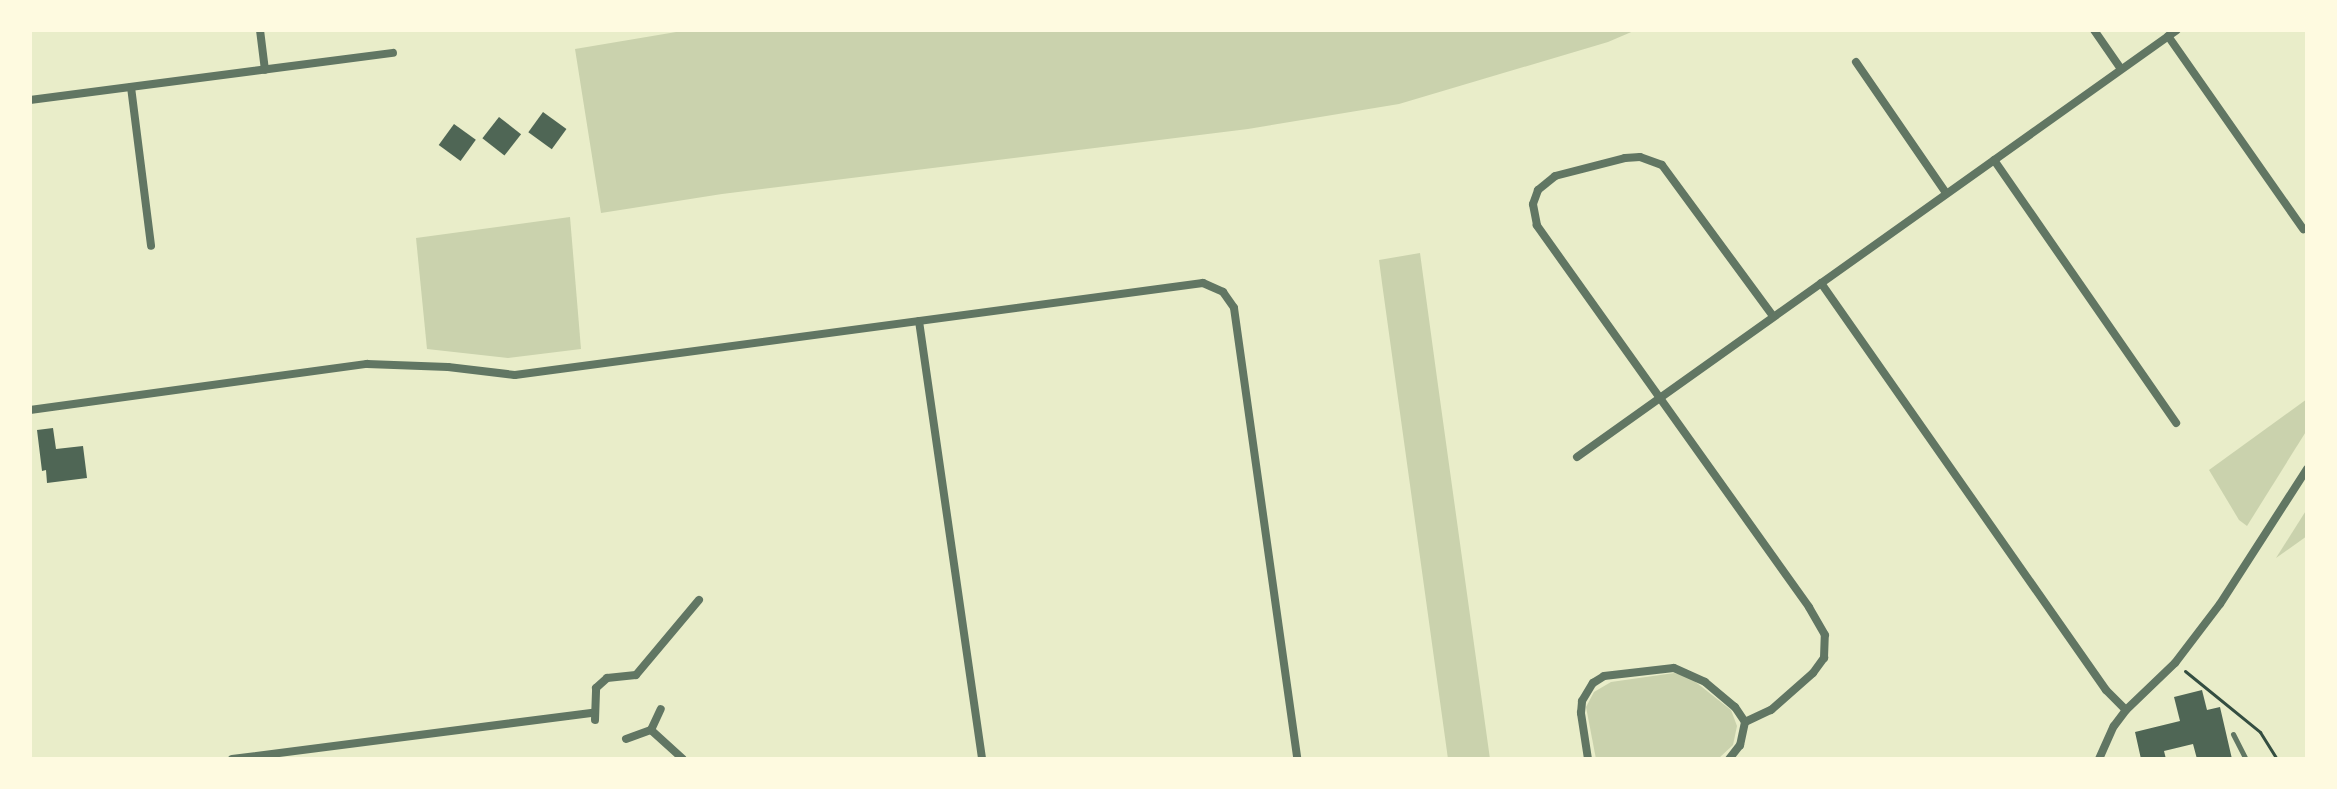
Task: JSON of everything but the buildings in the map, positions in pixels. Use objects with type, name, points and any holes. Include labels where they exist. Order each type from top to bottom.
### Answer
[{"type":"street","points":[[260,30],[265,70]]},
{"type":"street","points":[[2094,30],[2121,69]]},
{"type":"street","points":[[1577,457],[2177,30]]},
{"type":"street","points":[[2168,36],[2303,229]]},
{"type":"street","points":[[30,100],[393,53]]},
{"type":"street","points":[[1856,62],[1946,193]]},
{"type":"street","points":[[131,87],[151,246]]},
{"type":"street","points":[[1745,722],[1771,710],[1813,673],[1824,658],[1825,635],[1809,607],[1537,225],[1533,204],[1538,190],[1555,176],[1625,158],[1640,157],[1662,165],[1773,316]]},
{"type":"street","points":[[1994,160],[2176,423]]},
{"type":"street","points":[[30,410],[367,364],[448,367],[515,375],[1203,283],[1223,292],[1234,308],[1297,759]]},
{"type":"street","points":[[1821,283],[2106,690],[2126,710]]},
{"type":"street","points":[[919,321],[982,759]]},
{"type":"street","points":[[2099,759],[2114,726],[2126,710],[2175,663],[2220,604],[2307,469]]},
{"type":"street","points":[[232,759],[594,716],[596,688],[607,678],[636,675],[699,600]]},
{"type":"street","points":[[1588,759],[1582,701],[1587,690],[1604,676],[1674,668],[1685,670],[1735,707],[1745,722],[1740,745],[1729,759]]},
{"type":"street","points":[[626,739],[651,730],[661,709]]},
{"type":"street","points":[[651,730],[683,759]]},
{"type":"lane","points":[[2233,734],[2246,759]]},
{"type":"path","points":[[2175,663],[2260,732],[2277,759]]},
{"type":"green space","points":[[688,30],[1636,30],[1608,42],[1399,104],[1248,129],[722,194],[601,213],[575,49]]},
{"type":"green space","points":[[570,217],[581,349],[508,358],[427,349],[416,238]]},
{"type":"green space","points":[[1420,253],[1490,759],[1448,759],[1382,283],[1379,260]]},
{"type":"green space","points":[[2307,399],[2307,430],[2247,526],[2239,520],[2209,470]]},
{"type":"green space","points":[[2307,509],[2307,536],[2276,558]]},
{"type":"green space","points":[[1674,673],[1688,676],[1731,710],[1737,726],[1733,745],[1718,759],[1596,759],[1586,707],[1594,692],[1611,682]]}]
